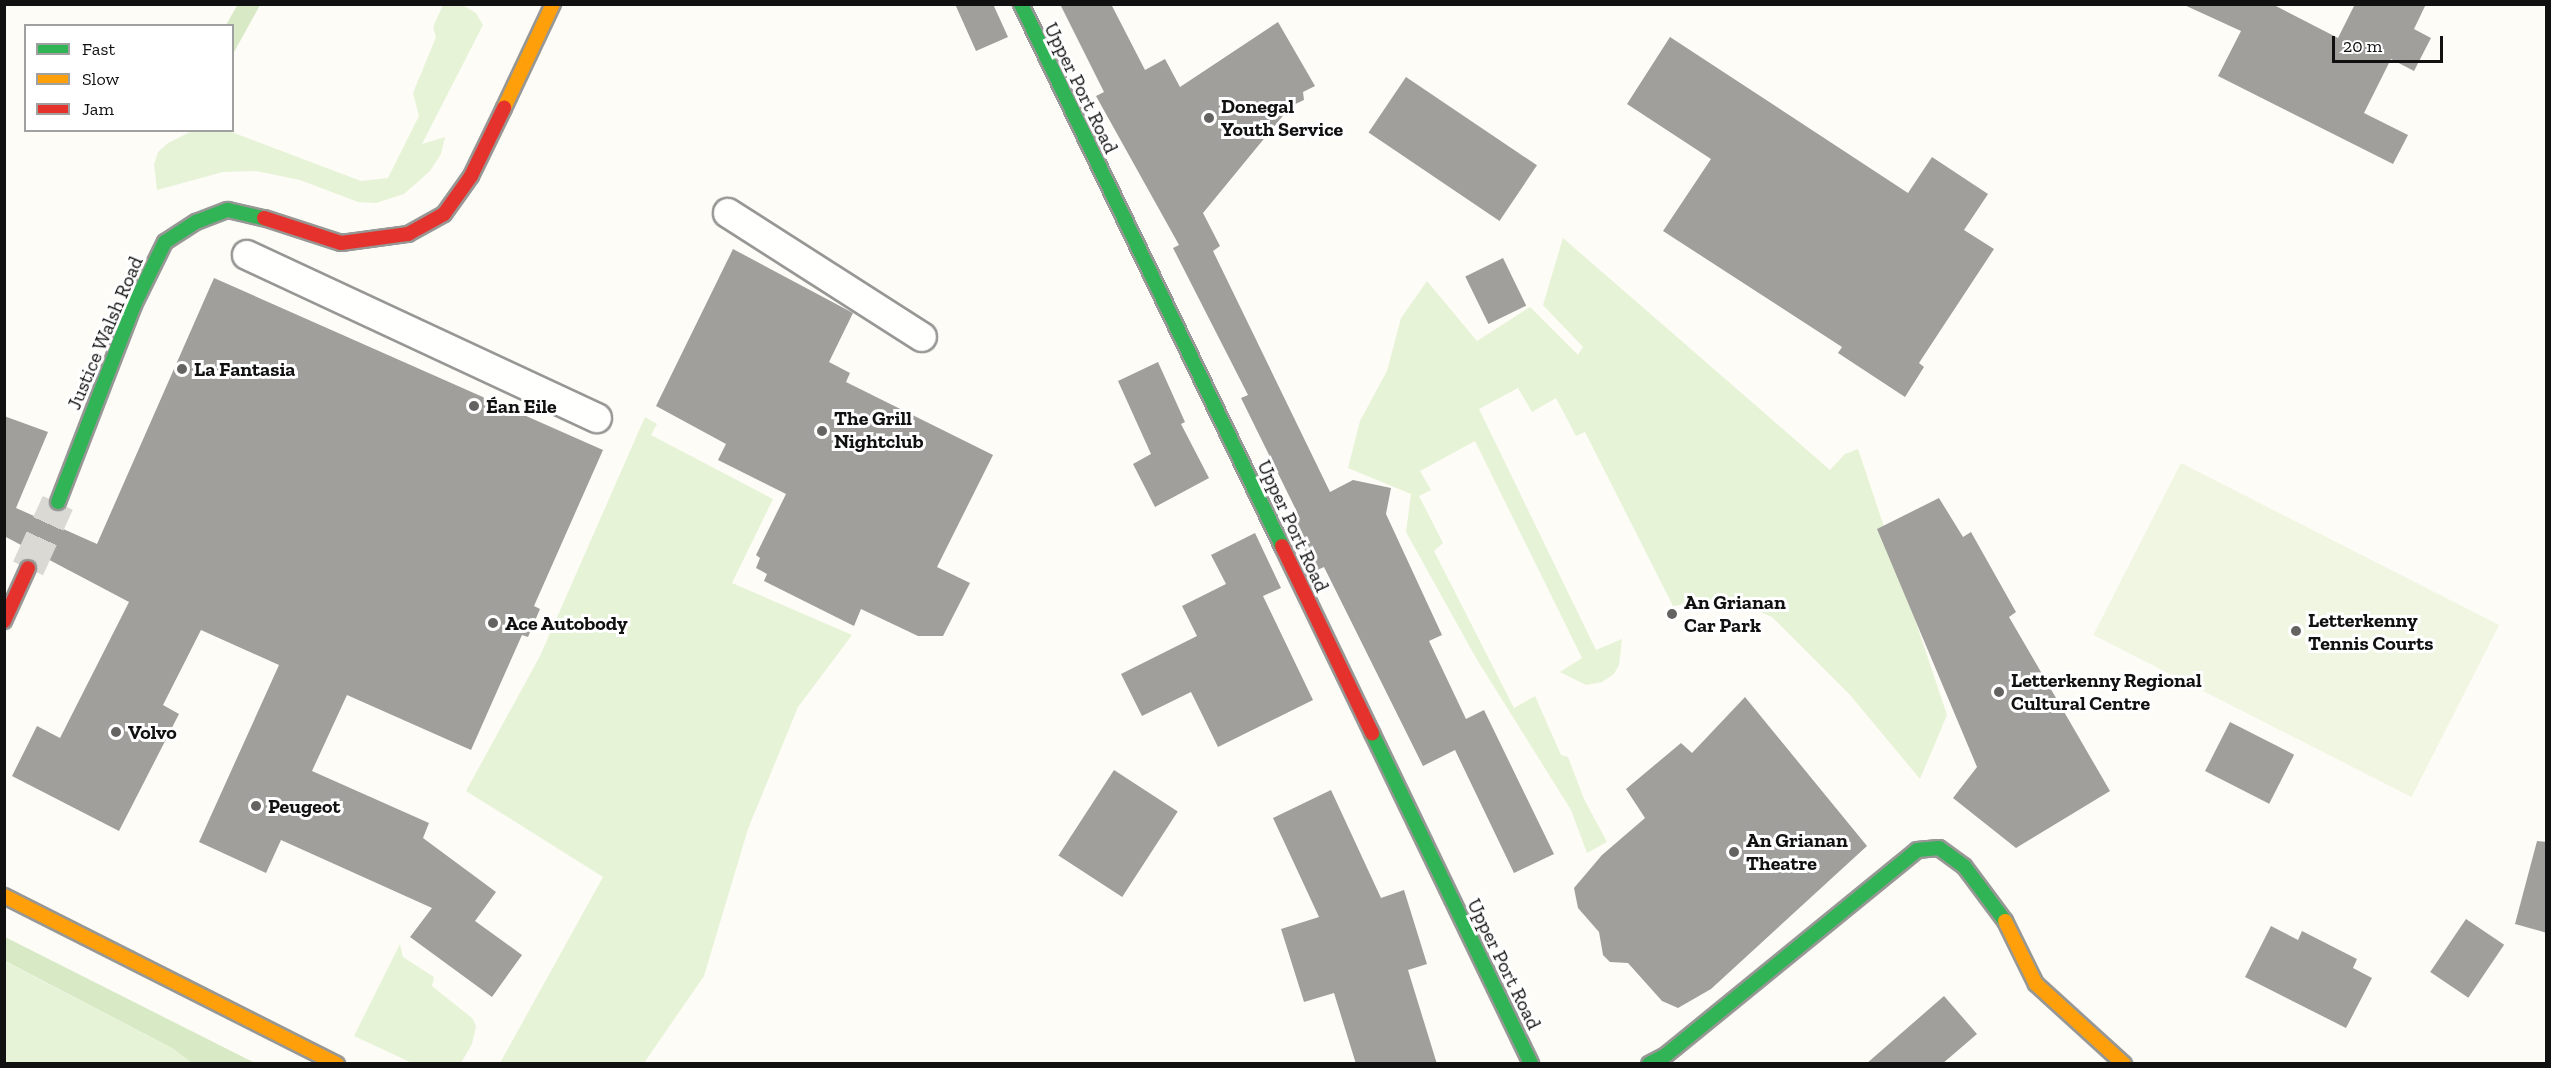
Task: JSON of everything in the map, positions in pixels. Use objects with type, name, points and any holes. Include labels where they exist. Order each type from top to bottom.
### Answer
[{"type":"street","name":"Justice Walsh Road","points":[[58,502],[134,305],[165,242],[195,222],[228,210],[258,216],[341,243],[378,241],[408,234],[444,214],[471,176],[553,4]]},
{"type":"street","name":"Upper Port Road","points":[[1021,4],[1531,1064]]},
{"type":"street","points":[[728,213],[922,337]]},
{"type":"street","points":[[247,255],[597,418]]},
{"type":"street","points":[[4,621],[28,568]]},
{"type":"street","points":[[1649,1064],[1666,1055],[1917,850],[1939,848],[1964,866],[1983,888],[2015,936],[2036,984],[2124,1064]]},
{"type":"street","points":[[4,896],[337,1064]]},
{"type":"green space","points":[[238,4],[260,5],[234,52],[234,24],[227,24]]},
{"type":"green space","points":[[443,5],[464,6],[476,13],[483,25],[422,144],[445,137],[441,154],[430,171],[404,194],[376,203],[358,202],[300,180],[256,171],[223,172],[157,190],[154,164],[158,152],[168,143],[190,132],[232,132],[361,181],[388,178],[419,116],[413,93],[436,37],[433,27]]},
{"type":"green space","points":[[1563,238],[1830,470],[1845,454],[1858,449],[1947,715],[1920,779],[1850,695],[1772,617],[1746,606],[1712,600],[1673,606],[1585,432],[1576,436],[1556,398],[1532,412],[1518,388],[1479,409],[1596,650],[1622,639],[1619,665],[1614,674],[1602,682],[1586,685],[1560,672],[1582,658],[1475,441],[1420,471],[1431,490],[1419,496],[1443,543],[1434,551],[1514,708],[1535,696],[1561,755],[1568,757],[1584,799],[1607,842],[1587,853],[1571,810],[1476,658],[1406,532],[1411,494],[1348,468],[1360,421],[1387,371],[1401,318],[1427,281],[1477,341],[1530,307],[1578,355],[1583,347],[1543,305]]},
{"type":"green space","points":[[645,417],[657,424],[651,435],[773,499],[732,583],[852,635],[798,707],[748,829],[704,976],[644,1063],[500,1063],[603,877],[466,791],[540,656]]},
{"type":"green space","name":"Letterkenny Tennis Courts","points":[[2181,463],[2499,625],[2411,797],[2093,635]]},
{"type":"green space","points":[[5,937],[255,1063],[192,1063],[172,1048],[5,961]]},
{"type":"green space","points":[[400,944],[403,957],[434,977],[432,986],[472,1018],[476,1026],[472,1044],[461,1063],[412,1063],[354,1036]]},
{"type":"green space","points":[[4,961],[172,1048],[192,1063],[5,1063]]},
{"type":"building","points":[[955,4],[993,4],[1008,37],[976,51]]},
{"type":"building","points":[[1060,4],[1111,4],[1145,70],[1165,59],[1180,87],[1278,22],[1315,86],[1303,92],[1304,100],[1291,106],[1203,213],[1220,246],[1213,251],[1330,492],[1353,480],[1391,488],[1386,514],[1442,635],[1429,641],[1466,719],[1484,710],[1554,854],[1514,873],[1455,750],[1423,766],[1324,567],[1315,571],[1288,516],[1297,512],[1241,398],[1248,395],[1173,248],[1179,245],[1096,96],[1104,92]]},
{"type":"building","points":[[2182,4],[2272,4],[2338,38],[2355,4],[2426,4],[2414,29],[2431,38],[2414,71],[2391,59],[2364,113],[2408,135],[2393,164],[2218,76],[2241,31]]},
{"type":"building","points":[[1670,37],[1908,193],[1932,157],[1988,194],[1964,230],[1994,249],[1919,363],[1924,367],[1905,397],[1838,353],[1842,347],[1663,231],[1711,159],[1627,104]]},
{"type":"building","points":[[1406,77],[1537,165],[1500,221],[1369,133]]},
{"type":"building","name":"The Grill Nightclub","points":[[733,249],[853,313],[829,362],[850,373],[846,382],[993,455],[937,567],[970,583],[943,636],[918,636],[861,609],[854,626],[764,581],[767,574],[756,568],[760,558],[756,555],[786,494],[718,460],[726,444],[656,406]]},
{"type":"building","points":[[1503,258],[1526,306],[1488,324],[1465,276]]},
{"type":"building","points":[[214,278],[603,450],[534,606],[540,609],[528,637],[522,635],[471,750],[347,695],[312,771],[429,823],[423,838],[496,892],[475,921],[522,955],[492,997],[410,937],[432,908],[281,840],[266,873],[199,842],[279,665],[201,630],[163,705],[179,714],[119,831],[12,776],[37,726],[60,738],[129,602],[4,536],[4,416],[48,432],[16,508],[97,544]]},
{"type":"building","points":[[1158,362],[1185,422],[1181,424],[1209,478],[1155,507],[1133,464],[1151,454],[1118,381]]},
{"type":"building","name":"Letterkenny Regional Cultural Centre","points":[[1939,498],[1963,537],[1971,532],[2016,612],[2009,617],[2110,791],[2016,848],[1953,798],[1977,767],[1877,529]]},
{"type":"building","points":[[1255,533],[1281,588],[1263,596],[1313,700],[1218,747],[1191,692],[1142,716],[1121,674],[1197,636],[1182,606],[1226,584],[1211,555]]},
{"type":"building","name":"An Grianan Theatre","points":[[1745,697],[1867,846],[1711,989],[1678,1008],[1662,1001],[1628,963],[1610,962],[1603,955],[1599,932],[1578,908],[1574,888],[1602,855],[1645,818],[1626,789],[1681,743],[1692,753]]},
{"type":"building","points":[[2230,722],[2294,755],[2269,804],[2205,771]]},
{"type":"building","points":[[1114,770],[1178,811],[1122,897],[1058,856]]},
{"type":"building","points":[[1331,790],[1381,898],[1404,890],[1427,964],[1408,970],[1437,1064],[1356,1064],[1334,993],[1304,1002],[1281,929],[1319,917],[1273,818]]},
{"type":"building","points":[[2537,841],[2547,842],[2547,933],[2515,924]]},
{"type":"building","points":[[2466,919],[2504,945],[2468,998],[2430,972]]},
{"type":"building","points":[[2271,926],[2298,940],[2302,931],[2357,959],[2353,968],[2372,978],[2346,1028],[2245,977]]},
{"type":"building","points":[[1944,996],[1977,1034],[1942,1064],[1866,1064]]},
{"type":"tunnel","points":[[28,568],[58,502]]},
{"type":"traffic: fast","points":[[1021,4],[1282,546]]},
{"type":"traffic: fast","points":[[58,502],[134,305],[165,242],[196,222],[228,210],[264,218]]},
{"type":"traffic: fast","points":[[1372,733],[1531,1064]]},
{"type":"traffic: fast","points":[[1649,1064],[1666,1055],[1917,850],[1939,848],[1964,866],[2005,921]]},
{"type":"traffic: slow","points":[[504,108],[553,4]]},
{"type":"traffic: slow","points":[[4,896],[337,1064]]},
{"type":"traffic: slow","points":[[2005,921],[2036,984],[2124,1064]]},
{"type":"traffic: jam","points":[[264,218],[341,243],[408,234],[444,214],[471,176],[504,108]]},
{"type":"traffic: jam","points":[[1282,546],[1372,733]]},
{"type":"traffic: jam","points":[[4,621],[28,568]]},
{"type":"place","name":"Donegal Youth Service","points":[[1209,118]]},
{"type":"place","name":"La Fantasia","points":[[182,369]]},
{"type":"place","name":"Éan Eile","points":[[474,406]]},
{"type":"place","name":"The Grill Nightclub","points":[[822,431]]},
{"type":"place","name":"An Grianan Car Park","points":[[1672,614]]},
{"type":"place","name":"Ace Autobody","points":[[493,623]]},
{"type":"place","name":"Letterkenny Tennis Courts","points":[[2296,631]]},
{"type":"place","name":"Letterkenny Regional Cultural Centre","points":[[1999,692]]},
{"type":"place","name":"Volvo","points":[[116,732]]},
{"type":"place","name":"Peugeot","points":[[256,806]]},
{"type":"place","name":"An Grianan Theatre","points":[[1734,852]]}]
